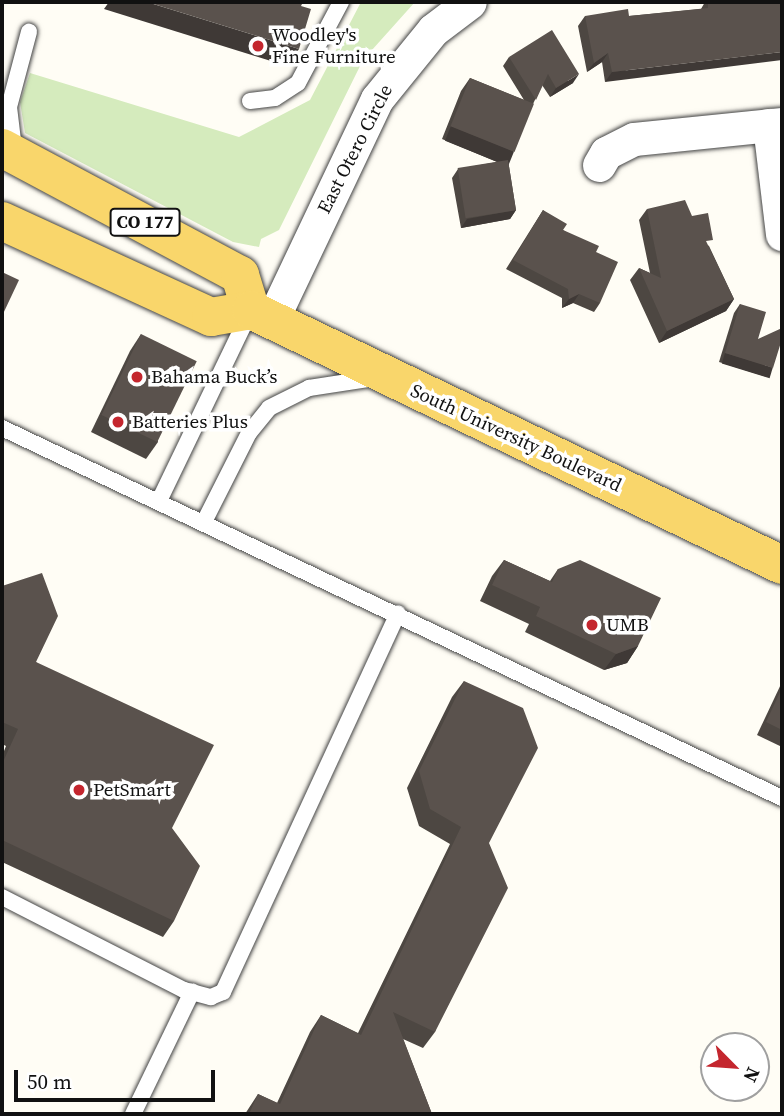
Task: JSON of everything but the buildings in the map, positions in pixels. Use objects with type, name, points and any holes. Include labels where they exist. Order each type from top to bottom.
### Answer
[{"type":"main road","name":"CO 177","points":[[9,151],[240,275],[262,315]]},
{"type":"main road","points":[[2,221],[211,317],[262,315]]},
{"type":"main road","name":"South University Boulevard","points":[[262,315],[782,565]]},
{"type":"street","name":"East Otero Circle","points":[[262,315],[377,99],[433,30],[470,2]]},
{"type":"street","points":[[599,165],[606,153],[634,139],[776,125],[782,234]]},
{"type":"lane","points":[[250,101],[275,98],[298,83],[341,2]]},
{"type":"lane","points":[[9,151],[9,107],[29,32]]},
{"type":"lane","points":[[159,501],[262,315]]},
{"type":"lane","points":[[204,522],[249,433],[269,408],[309,388],[387,377]]},
{"type":"lane","points":[[2,428],[782,798]]},
{"type":"lane","points":[[2,897],[192,992],[211,997],[223,992],[398,614]]},
{"type":"lane","points":[[133,1114],[192,992]]},
{"type":"green space","points":[[361,2],[415,2],[363,60],[279,230],[261,239],[259,247],[233,242],[25,133],[20,102],[30,73],[239,137],[310,100]]},
{"type":"place","name":"Woodley's Fine Furniture","points":[[258,46]]},
{"type":"place","name":"Bahama Buck’s","points":[[137,377]]},
{"type":"place","name":"Batteries Plus","points":[[118,422]]},
{"type":"place","name":"UMB","points":[[592,625]]},
{"type":"place","name":"PetSmart","points":[[79,790]]}]
